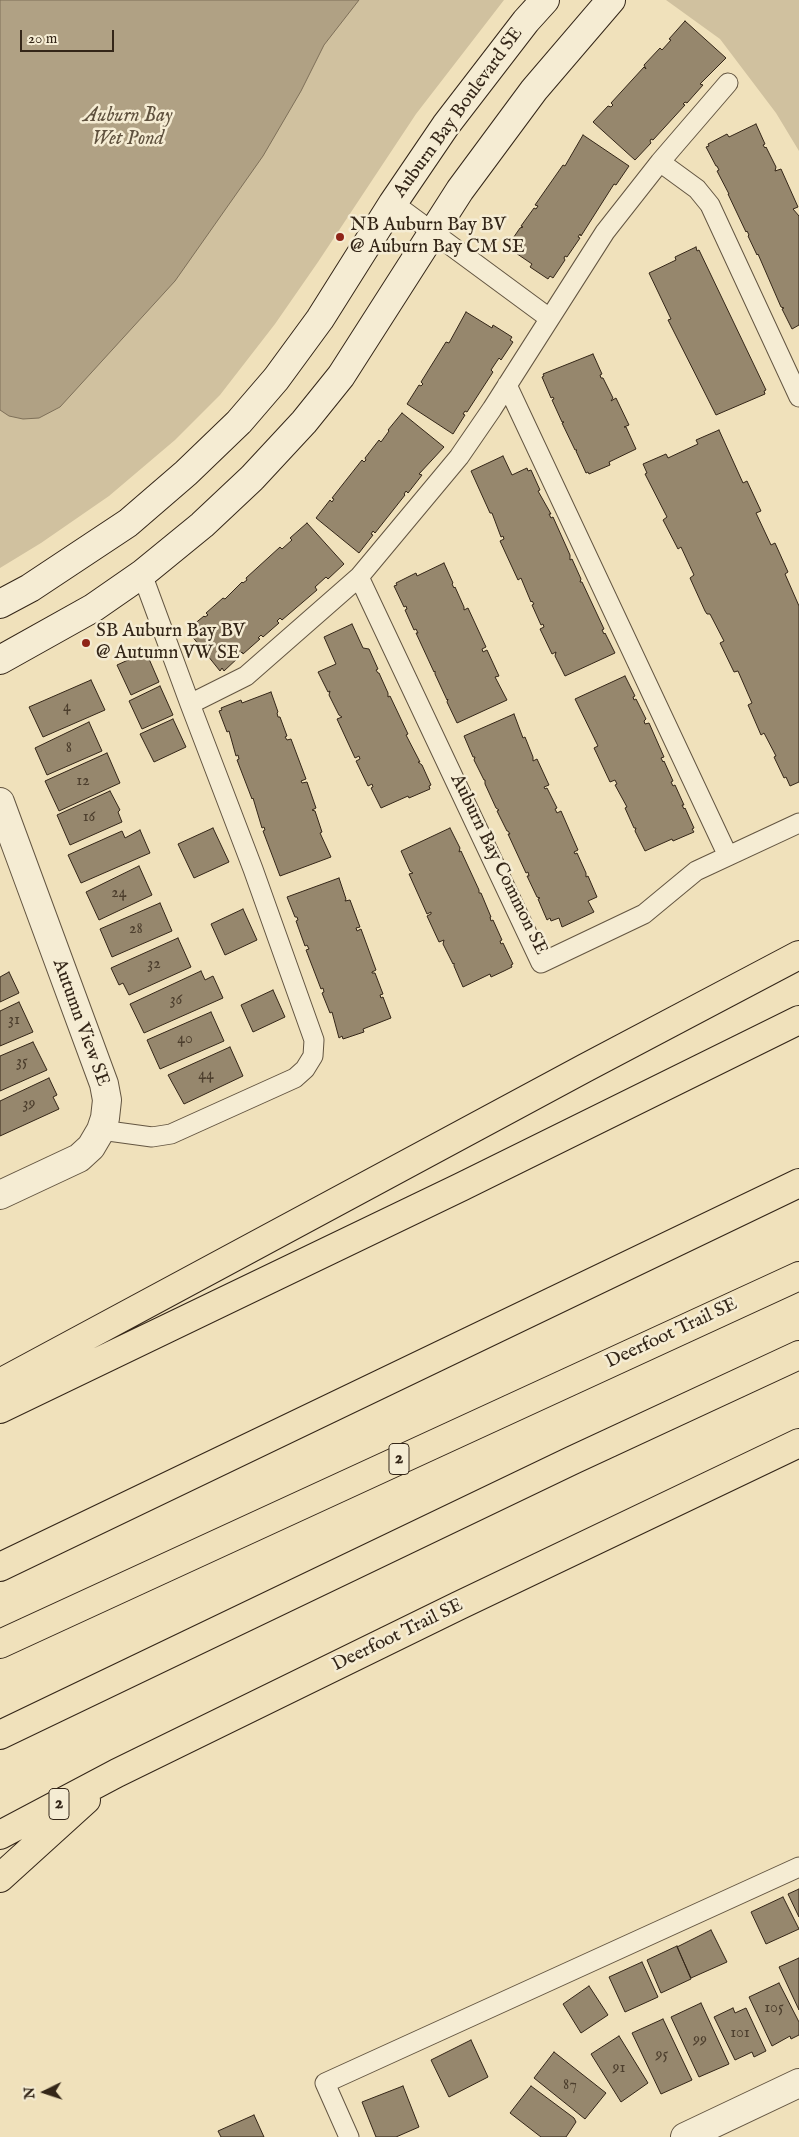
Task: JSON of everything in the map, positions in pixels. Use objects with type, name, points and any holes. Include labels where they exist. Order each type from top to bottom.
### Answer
[{"type":"highway","points":[[0,1383],[799,955]]},
{"type":"highway","points":[[0,1409],[461,1187],[799,1020]]},
{"type":"highway","points":[[0,1567],[799,1184]]},
{"type":"highway","name":"Deerfoot Trail SE","points":[[0,1644],[799,1276]]},
{"type":"highway","points":[[0,1735],[554,1468],[799,1355]]},
{"type":"highway","name":"Deerfoot Trail SE","points":[[0,1835],[118,1773],[458,1606],[799,1444]]},
{"type":"highway","points":[[0,1878],[118,1773]]},
{"type":"street","name":"Auburn Bay Boulevard SE","points":[[0,604],[30,588],[128,523],[186,473],[239,422],[276,379],[320,319],[393,203],[446,124],[545,0]]},
{"type":"street","points":[[0,660],[94,608],[142,574],[202,525],[244,485],[304,422],[341,376],[370,333],[460,190],[534,90],[611,0]]},
{"type":"street","name":"Autumn View SE","points":[[0,802],[104,1084],[107,1100],[105,1118],[92,1147],[79,1158],[0,1195]]},
{"type":"street","points":[[685,2137],[799,2083]]},
{"type":"lane","points":[[190,704],[246,676],[359,577],[444,476],[507,385],[548,318],[605,232],[660,162],[728,83]]},
{"type":"lane","points":[[660,162],[697,189],[710,205],[799,397]]},
{"type":"lane","points":[[393,203],[548,318]]},
{"type":"lane","points":[[507,385],[728,856]]},
{"type":"lane","points":[[101,1130],[152,1137],[171,1134],[295,1078],[305,1069],[313,1056],[314,1040],[308,1022],[253,869],[142,574]]},
{"type":"lane","name":"Auburn Bay Common SE","points":[[359,577],[541,963],[644,914],[687,878],[728,856],[799,823]]},
{"type":"lane","points":[[349,2137],[325,2083],[799,1867]]},
{"type":"shaded area","points":[[0,0],[504,0],[416,114],[275,324],[220,395],[175,440],[109,496],[41,543],[0,568]]},
{"type":"shaded area","points":[[666,0],[799,0],[799,151],[776,113],[720,39]]},
{"type":"water","name":"Auburn Bay Wet Pond","points":[[0,0],[359,0],[324,45],[301,91],[263,156],[175,281],[60,407],[39,418],[23,419],[9,416],[0,410]]},
{"type":"building","points":[[685,21],[726,58],[700,84],[703,85],[687,103],[683,104],[685,105],[653,140],[651,139],[651,143],[635,160],[593,122],[608,106],[611,107],[613,105],[611,103],[644,67],[646,69],[644,65],[660,48],[662,50]]},
{"type":"building","points":[[756,124],[765,144],[763,145],[766,147],[776,167],[775,171],[781,169],[798,207],[793,209],[799,216],[799,325],[792,329],[782,309],[784,308],[781,307],[758,254],[717,171],[719,170],[706,147],[727,134],[729,137]]},
{"type":"building","points":[[583,135],[629,166],[616,185],[614,184],[581,236],[580,234],[578,237],[580,238],[567,257],[565,256],[565,260],[553,278],[550,276],[548,279],[530,267],[532,264],[507,247],[520,228],[523,227],[521,226],[534,208],[536,209],[538,206],[535,205],[563,165],[565,166]]},
{"type":"building","points":[[696,247],[766,390],[764,391],[765,394],[716,415],[668,320],[671,319],[649,273],[676,260],[675,257]]},
{"type":"building","points":[[466,312],[492,328],[493,325],[512,337],[510,340],[513,342],[501,360],[499,358],[491,370],[493,372],[467,412],[465,411],[463,414],[465,415],[453,434],[407,404],[419,385],[423,384],[421,382],[446,342],[449,343]]},
{"type":"building","points":[[593,354],[602,374],[600,375],[601,378],[603,378],[613,398],[611,401],[616,398],[629,425],[624,427],[626,427],[636,449],[609,462],[610,465],[589,474],[588,472],[586,473],[577,450],[575,450],[562,423],[564,422],[562,422],[552,400],[554,399],[553,397],[551,398],[542,377],[544,376],[543,374]]},
{"type":"building","points":[[402,413],[444,447],[419,474],[422,475],[408,493],[406,491],[405,495],[375,533],[373,531],[371,534],[373,535],[359,553],[316,518],[330,500],[332,502],[334,499],[332,498],[362,460],[364,462],[366,460],[365,458],[379,440],[381,442]]},
{"type":"building","points":[[719,430],[743,483],[747,481],[761,511],[756,513],[771,545],[775,543],[788,572],[785,574],[799,606],[799,782],[790,786],[786,777],[784,778],[774,757],[776,756],[764,733],[761,735],[748,705],[752,703],[738,671],[734,672],[720,643],[724,641],[710,614],[707,614],[705,611],[690,578],[694,575],[681,547],[678,549],[663,520],[667,517],[645,474],[647,473],[643,464],[666,454],[668,458],[698,444],[696,440]]},
{"type":"building","points":[[503,456],[512,475],[527,468],[528,471],[531,470],[540,490],[538,491],[551,514],[549,514],[551,518],[553,517],[570,555],[570,560],[572,559],[581,579],[580,582],[582,582],[604,629],[602,630],[615,653],[565,676],[555,656],[556,652],[552,654],[540,629],[544,627],[543,624],[541,625],[532,605],[534,604],[531,602],[521,578],[518,580],[500,541],[504,539],[503,536],[501,537],[492,513],[490,513],[471,471]]},
{"type":"building","points":[[307,523],[344,564],[328,579],[326,577],[315,587],[317,590],[282,620],[280,618],[277,621],[279,623],[263,637],[261,635],[258,638],[260,639],[243,654],[242,652],[224,671],[222,668],[220,671],[187,630],[204,616],[208,615],[206,613],[223,598],[225,599],[242,582],[247,580],[246,578],[280,547],[282,549],[292,540],[290,538]]},
{"type":"building","points":[[444,563],[464,610],[468,608],[486,647],[482,649],[483,652],[487,650],[499,676],[495,677],[507,700],[457,723],[447,702],[448,699],[416,633],[418,633],[416,629],[414,630],[405,610],[407,609],[406,606],[404,607],[394,586],[397,585],[396,583],[416,573],[417,576]]},
{"type":"building","points":[[352,624],[363,648],[369,649],[388,697],[390,696],[408,734],[406,735],[420,762],[418,762],[422,765],[431,785],[429,786],[430,789],[381,808],[371,788],[373,787],[372,784],[368,786],[356,761],[360,759],[359,756],[355,758],[337,719],[342,717],[339,715],[329,695],[330,691],[328,692],[318,672],[336,664],[324,637]]},
{"type":"building","points":[[146,652],[159,682],[131,695],[117,665]]},
{"type":"building","points":[[625,676],[635,696],[633,697],[634,700],[636,699],[646,719],[644,721],[645,724],[649,723],[664,757],[661,758],[673,781],[671,782],[673,786],[675,785],[684,805],[682,805],[694,828],[692,829],[694,832],[645,851],[635,831],[636,828],[634,828],[625,808],[627,807],[615,785],[617,784],[615,780],[610,782],[594,748],[598,746],[575,699]]},
{"type":"building","points":[[91,680],[105,710],[43,737],[29,707]]},
{"type":"building","points":[[160,686],[173,715],[142,729],[129,701]]},
{"type":"building","points":[[271,692],[278,717],[280,717],[287,736],[285,737],[287,740],[291,739],[306,779],[301,781],[302,783],[307,782],[316,808],[312,810],[315,811],[322,832],[320,833],[331,857],[280,876],[263,831],[265,830],[264,827],[262,828],[253,798],[237,760],[239,759],[238,755],[236,756],[229,731],[227,732],[219,711],[222,710],[221,708],[241,700],[242,703]]},
{"type":"building","points":[[514,714],[523,738],[525,737],[533,761],[537,759],[549,785],[544,787],[545,789],[547,788],[557,808],[555,809],[557,813],[561,811],[578,850],[574,852],[575,854],[577,853],[586,877],[588,876],[597,897],[588,901],[594,912],[562,927],[559,918],[551,921],[550,918],[547,920],[538,899],[540,898],[537,897],[527,876],[529,876],[528,872],[526,873],[508,834],[510,834],[497,811],[499,810],[496,808],[485,780],[474,760],[475,757],[473,757],[464,736]]},
{"type":"building","points":[[173,719],[186,747],[154,762],[140,734]]},
{"type":"building","points":[[89,722],[102,751],[47,775],[35,748]]},
{"type":"building","points":[[107,753],[120,783],[59,811],[45,781]]},
{"type":"building","points":[[110,791],[120,810],[118,812],[122,822],[70,845],[57,815]]},
{"type":"building","points":[[213,828],[229,862],[194,878],[178,844]]},
{"type":"building","points":[[450,828],[460,848],[459,852],[461,851],[479,893],[481,893],[491,921],[493,920],[502,940],[500,941],[501,944],[503,943],[513,964],[511,965],[512,967],[491,977],[490,974],[463,987],[454,963],[443,944],[444,940],[439,942],[427,916],[431,912],[427,914],[409,874],[413,873],[410,871],[401,851]]},
{"type":"building","points":[[140,830],[150,853],[81,883],[68,855],[122,831],[125,838]]},
{"type":"building","points":[[139,866],[152,895],[99,920],[86,892]]},
{"type":"building","points":[[339,878],[345,901],[350,900],[360,927],[356,928],[357,931],[361,929],[376,970],[372,973],[375,973],[383,994],[380,995],[381,998],[383,997],[391,1018],[363,1029],[364,1032],[343,1039],[342,1036],[339,1038],[332,1012],[330,1013],[322,993],[324,992],[323,988],[321,989],[306,950],[309,949],[307,945],[305,946],[296,921],[298,920],[297,917],[295,917],[287,897]]},
{"type":"building","points":[[160,903],[172,931],[112,957],[100,929]]},
{"type":"building","points":[[243,909],[257,940],[225,955],[211,924]]},
{"type":"building","points":[[178,938],[191,967],[129,995],[123,983],[119,985],[111,968]]},
{"type":"building","points":[[201,971],[205,980],[213,976],[223,998],[144,1033],[130,1004]]},
{"type":"building","points":[[9,972],[19,993],[0,1002],[0,977]]},
{"type":"building","points":[[273,990],[285,1017],[253,1032],[241,1005]]},
{"type":"building","points":[[19,1002],[33,1032],[0,1046],[0,1011]]},
{"type":"building","points":[[211,1012],[224,1041],[160,1069],[147,1040]]},
{"type":"building","points":[[33,1042],[47,1070],[0,1091],[0,1056]]},
{"type":"building","points":[[230,1047],[243,1076],[184,1104],[168,1075]]},
{"type":"building","points":[[49,1078],[57,1095],[53,1097],[59,1109],[0,1136],[0,1101]]},
{"type":"building","points":[[799,1889],[799,1917],[788,1894]]},
{"type":"building","points":[[783,1897],[799,1929],[766,1944],[751,1912]]},
{"type":"building","points":[[711,1930],[727,1962],[691,1978],[677,1947]]},
{"type":"building","points":[[677,1946],[691,1979],[661,1993],[647,1960]]},
{"type":"building","points":[[799,1958],[799,2010],[779,1967]]},
{"type":"building","points":[[642,1962],[658,1997],[625,2012],[609,1977]]},
{"type":"building","points":[[779,1983],[799,2022],[799,2035],[791,2039],[790,2036],[772,2046],[749,1997]]},
{"type":"building","points":[[589,1986],[608,2015],[581,2033],[563,2004]]},
{"type":"building","points":[[701,2003],[729,2064],[699,2077],[671,2017]]},
{"type":"building","points":[[733,2008],[735,2013],[746,2008],[766,2051],[754,2057],[752,2052],[735,2060],[714,2017]]},
{"type":"building","points":[[663,2019],[692,2080],[661,2094],[632,2033]]},
{"type":"building","points":[[619,2036],[648,2083],[621,2102],[591,2054]]},
{"type":"building","points":[[471,2040],[488,2077],[449,2097],[431,2060]]},
{"type":"building","points":[[554,2052],[606,2093],[585,2119],[534,2078]]},
{"type":"building","points":[[403,2086],[419,2127],[396,2137],[376,2137],[362,2102]]},
{"type":"building","points":[[531,2086],[574,2118],[576,2122],[566,2137],[541,2137],[510,2113]]},
{"type":"building","points":[[254,2115],[264,2137],[221,2137],[218,2131]]},
{"type":"place","name":"NB Auburn Bay BV @ Auburn Bay CM SE","points":[[340,237]]},
{"type":"place","name":"SB Auburn Bay BV @ Autumn VW SE","points":[[86,643]]}]
